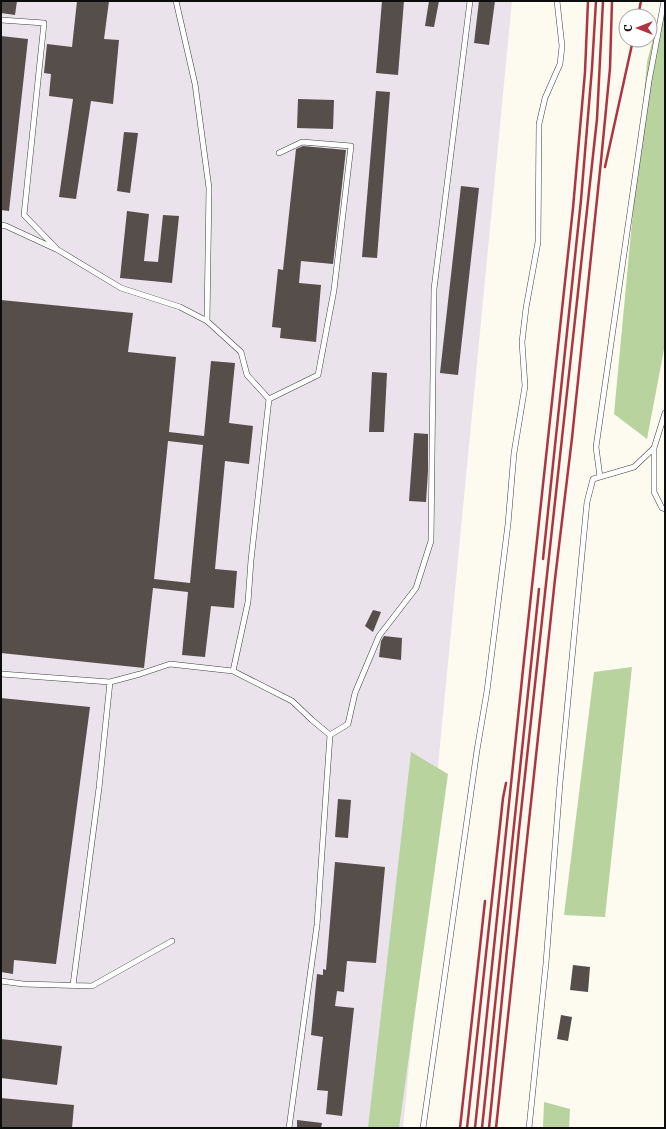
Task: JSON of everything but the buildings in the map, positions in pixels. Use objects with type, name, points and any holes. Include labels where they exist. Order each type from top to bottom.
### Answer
[{"type":"lane","points":[[176,1],[195,84],[210,188],[207,321]]},
{"type":"lane","points":[[330,735],[348,724],[355,693],[379,636],[416,588],[431,541],[434,289],[470,1]]},
{"type":"lane","points":[[423,1128],[477,750],[487,692],[508,524],[514,453],[525,386],[522,342],[526,308],[538,242],[539,124],[544,98],[560,64],[562,46],[557,1]]},
{"type":"lane","points":[[600,476],[596,447],[648,88],[664,1]]},
{"type":"lane","points":[[1,20],[44,23],[24,215],[58,250]]},
{"type":"lane","points":[[269,399],[318,375],[334,290],[351,146],[302,142],[279,153]]},
{"type":"lane","points":[[1,225],[58,250],[121,288],[180,307],[207,321],[241,352],[247,375],[269,399],[251,560],[248,602],[233,671]]},
{"type":"lane","points":[[665,413],[654,448],[654,492],[662,508],[665,509]]},
{"type":"lane","points":[[529,1128],[545,971],[561,775],[587,502],[593,479],[634,467],[654,448]]},
{"type":"lane","points":[[1,674],[110,682],[170,664],[233,671],[292,701],[330,735]]},
{"type":"lane","points":[[73,985],[99,788],[110,682]]},
{"type":"lane","points":[[289,1128],[317,924],[330,735]]},
{"type":"lane","points":[[1,982],[92,986],[172,941]]},
{"type":"shaded area","points":[[1,1],[512,1],[403,1128],[1,1128]]},
{"type":"green space","points":[[663,1],[665,1],[665,344],[647,439],[614,414],[647,62],[651,48],[658,48],[658,20]]},
{"type":"green space","points":[[632,667],[605,917],[564,915],[594,672]]},
{"type":"green space","points":[[411,752],[448,774],[399,1128],[368,1128]]},
{"type":"green space","points":[[544,1102],[570,1109],[569,1128],[543,1128]]},
{"type":"railway","points":[[475,1128],[573,208],[585,72],[588,1]]},
{"type":"railway","points":[[543,559],[581,200],[596,1]]},
{"type":"railway","points":[[489,1128],[519,830],[597,119],[603,1]]},
{"type":"railway","points":[[496,1128],[601,161],[610,68],[612,1]]},
{"type":"railway","points":[[640,8],[641,1]]},
{"type":"railway","points":[[605,167],[631,48]]},
{"type":"railway","points":[[482,1128],[539,589]]},
{"type":"railway","points":[[467,1128],[503,798],[506,783]]},
{"type":"railway","points":[[460,1128],[485,901]]}]
